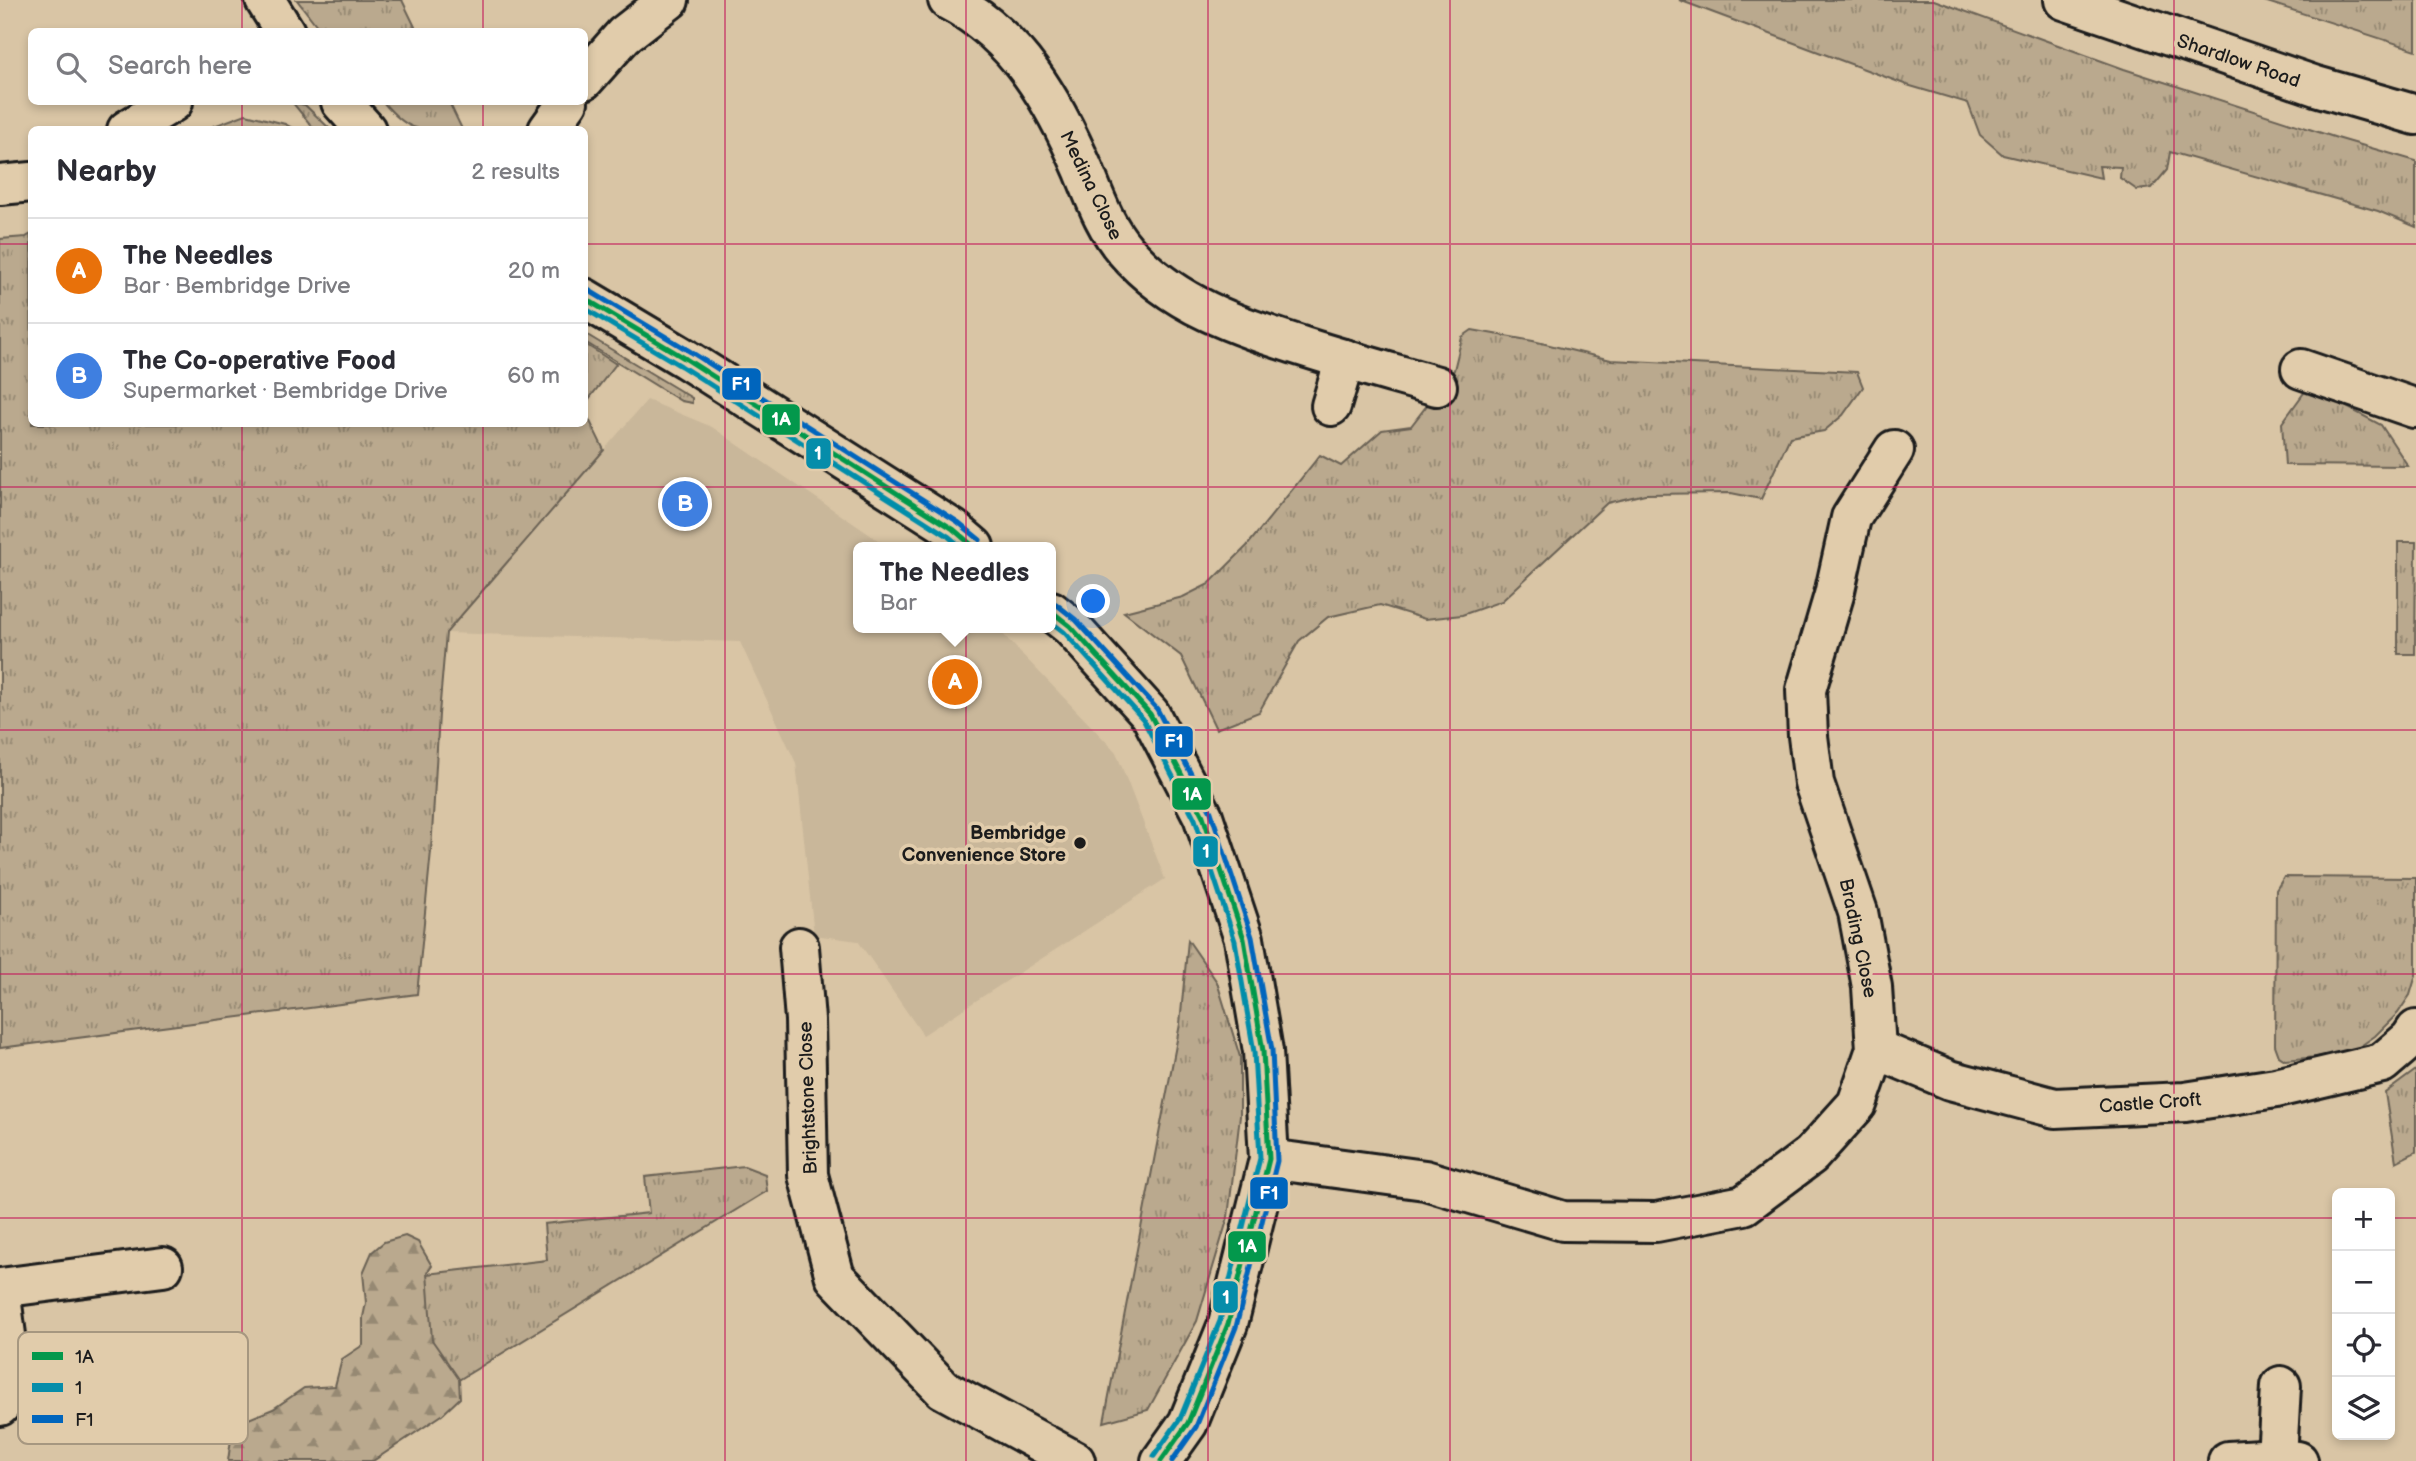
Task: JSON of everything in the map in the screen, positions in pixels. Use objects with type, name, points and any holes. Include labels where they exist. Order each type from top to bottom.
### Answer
[{"type":"street","points":[[265,0],[282,28]]},
{"type":"street","points":[[588,76],[624,36],[669,0]]},
{"type":"street","name":"Medina Close","points":[[948,0],[972,14],[1000,37],[1030,70],[1056,110],[1110,230],[1139,265],[1172,292],[1210,314],[1258,332],[1437,386]]},
{"type":"street","name":"Shardlow Road","points":[[2064,0],[2316,86],[2416,115]]},
{"type":"street","points":[[134,126],[168,105]]},
{"type":"street","points":[[344,105],[362,126]]},
{"type":"street","points":[[551,126],[567,105]]},
{"type":"street","points":[[0,186],[28,182]]},
{"type":"street","points":[[588,300],[686,359],[953,529],[968,542]]},
{"type":"street","points":[[1331,407],[1345,359]]},
{"type":"street","points":[[2301,369],[2415,410]]},
{"type":"street","name":"Brading Close","points":[[1269,1159],[1425,1180],[1563,1221],[1656,1222],[1744,1205],[1811,1155],[1857,1104],[1876,1049],[1872,987],[1858,912],[1814,783],[1806,691],[1834,595],[1851,518],[1894,450]]},
{"type":"street","points":[[1056,615],[1070,626],[1150,714],[1203,816],[1244,939],[1263,1051],[1269,1159],[1228,1324],[1188,1423],[1160,1461]]},
{"type":"street","name":"Brightstone Close","points":[[799,947],[805,1020],[808,1175],[835,1277],[943,1388],[1075,1461]]},
{"type":"street","name":"Castle Croft","points":[[1876,1049],[1950,1080],[2054,1108],[2185,1102],[2276,1088],[2382,1063],[2410,1039],[2416,1030]]},
{"type":"street","points":[[0,1406],[13,1389],[0,1288],[163,1267]]},
{"type":"street","points":[[2228,1461],[2288,1460],[2281,1387]]},
{"type":"shaded area","points":[[647,400],[712,427],[881,542],[853,542],[853,633],[1002,633],[1116,752],[1165,879],[923,1035],[858,941],[814,935],[796,763],[740,642],[446,633]]},
{"type":"green space","points":[[297,0],[402,0],[416,28],[319,28]]},
{"type":"green space","points":[[1679,0],[1934,0],[2124,69],[2416,161],[2416,227],[2378,211],[2170,152],[2167,170],[2152,188],[2137,190],[2120,178],[2121,167],[2099,166],[2101,178],[2003,155],[1980,135],[1968,103],[1907,85]]},
{"type":"green space","points":[[2261,0],[2416,0],[2416,50]]},
{"type":"green space","points":[[294,105],[305,105],[327,126],[312,126]]},
{"type":"green space","points":[[386,105],[450,105],[461,126],[410,126]]},
{"type":"green space","points":[[246,114],[289,126],[214,126]]},
{"type":"green space","points":[[28,236],[28,427],[588,427],[588,417],[604,450],[446,633],[431,851],[417,994],[0,1048],[0,239]]},
{"type":"green space","points":[[1472,330],[1533,341],[1611,360],[1857,372],[1863,387],[1843,415],[1824,431],[1790,437],[1761,499],[1731,493],[1645,494],[1607,503],[1502,601],[1462,615],[1425,619],[1380,605],[1328,617],[1299,641],[1259,712],[1216,729],[1181,656],[1124,612],[1183,597],[1209,584],[1247,546],[1320,455],[1341,466],[1382,430],[1411,426],[1454,370],[1462,337]]},
{"type":"green space","points":[[588,335],[692,398],[692,403],[681,401],[588,344]]},
{"type":"green space","points":[[588,346],[616,364],[588,400]]},
{"type":"green space","points":[[2306,390],[2341,404],[2381,425],[2408,466],[2285,465],[2282,423]]},
{"type":"green space","points":[[2398,542],[2416,542],[2415,654],[2398,654]]},
{"type":"green space","points":[[2284,877],[2416,878],[2416,975],[2410,995],[2398,1013],[2375,1036],[2349,1054],[2285,1060],[2279,1056],[2275,1045],[2276,890]]},
{"type":"green space","points":[[1188,940],[1217,982],[1240,1057],[1240,1116],[1228,1217],[1197,1321],[1148,1410],[1104,1422],[1180,1024]]},
{"type":"green space","points":[[2416,1070],[2416,1152],[2396,1162],[2385,1093]]},
{"type":"green space","points":[[744,1166],[765,1174],[767,1191],[457,1381],[428,1343],[427,1274],[547,1260],[544,1224],[649,1213],[645,1177]]},
{"type":"green space","points":[[405,1236],[418,1242],[432,1266],[427,1273],[432,1340],[459,1379],[460,1398],[442,1415],[373,1461],[228,1461],[230,1444],[248,1444],[248,1419],[273,1409],[304,1388],[335,1386],[342,1359],[363,1345],[366,1303],[363,1273],[372,1252],[384,1242]]},
{"type":"transit line","name":"F1","points":[[588,290],[691,352],[958,522],[980,540]]},
{"type":"transit line","name":"1A","points":[[588,300],[686,359],[953,529],[968,542]]},
{"type":"transit line","name":"1","points":[[588,310],[681,366],[955,542]]},
{"type":"transit line","name":"F1","points":[[1056,604],[1076,620],[1157,709],[1211,812],[1252,937],[1272,1050],[1277,1161],[1236,1327],[1196,1427],[1172,1461]]},
{"type":"transit line","name":"1A","points":[[1056,615],[1070,626],[1150,714],[1203,816],[1244,939],[1263,1051],[1269,1159],[1228,1324],[1188,1423],[1161,1461]]},
{"type":"transit line","name":"1","points":[[1056,626],[1143,719],[1195,819],[1235,941],[1254,1052],[1260,1158],[1220,1321],[1180,1419],[1154,1456]]},
{"type":"place","name":"The Co-operative Food","points":[[685,504]]},
{"type":"place","name":"The Needles","points":[[955,682]]},
{"type":"place","name":"Bembridge Convenience Store","points":[[1080,843]]}]
